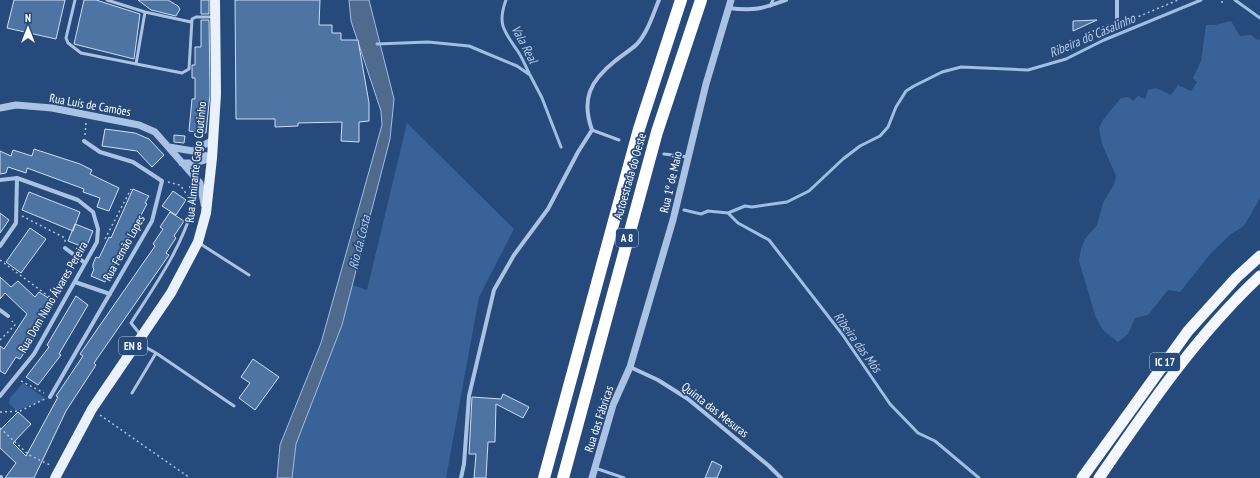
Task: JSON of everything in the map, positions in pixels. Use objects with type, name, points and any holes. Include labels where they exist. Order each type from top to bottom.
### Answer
[{"type":"highway","name":"Autoestrada do Oeste","points":[[544,478],[633,151],[681,0]]},
{"type":"highway","name":"Autoestrada do Oeste","points":[[563,478],[657,132],[701,0]]},
{"type":"highway","name":"IC 17","points":[[1082,478],[1188,331],[1236,278],[1260,256]]},
{"type":"highway","name":"IC 17","points":[[1099,478],[1187,354],[1215,322],[1260,276]]},
{"type":"main road","name":"Rua Almirante Gago Coutinho","points":[[55,478],[92,409],[183,272],[198,242],[206,213],[212,158],[216,94],[215,0]]},
{"type":"street","points":[[461,478],[464,464],[469,396],[494,290],[514,255],[554,199],[578,152],[592,130],[587,115],[587,100],[592,86],[614,61],[637,44],[648,27],[659,0]]},
{"type":"street","name":"Rua 1º de Maio","points":[[630,367],[673,220],[706,84],[731,0]]},
{"type":"street","points":[[728,8],[750,10],[770,6],[786,0]]},
{"type":"street","points":[[1117,0],[1117,22]]},
{"type":"street","name":"Rua Luís de Camões","points":[[0,108],[16,105],[44,108],[139,125],[155,132],[200,183],[206,213]]},
{"type":"street","points":[[193,151],[213,140]]},
{"type":"street","points":[[84,141],[100,152],[133,162],[162,181]]},
{"type":"street","points":[[169,147],[193,151],[212,158]]},
{"type":"street","points":[[182,164],[195,163],[212,158]]},
{"type":"street","points":[[0,180],[17,178],[15,212],[16,222],[0,246]]},
{"type":"street","name":"Rua Dom Nuno Álvares Pereira","points":[[0,396],[34,354],[97,242],[98,229],[96,219],[93,212],[86,206],[78,200],[17,178]]},
{"type":"street","name":"Rua Fernão Lopes","points":[[50,397],[152,221],[162,181]]},
{"type":"street","points":[[65,248],[85,264]]},
{"type":"street","points":[[75,282],[110,294]]},
{"type":"street","points":[[0,310],[8,316]]},
{"type":"street","name":"Rua das Fábricas","points":[[592,478],[613,405],[630,367]]},
{"type":"street","name":"Quinta das Mesuras","points":[[630,367],[658,380],[688,399],[769,466],[781,478]]},
{"type":"lane","points":[[75,0],[66,31],[66,38],[68,43],[81,53],[182,73],[186,72],[189,68],[192,19],[196,17],[216,18]]},
{"type":"lane","points":[[107,0],[145,12],[191,22]]},
{"type":"lane","points":[[770,6],[773,0]]},
{"type":"lane","points":[[136,64],[145,12]]},
{"type":"lane","points":[[592,130],[619,140]]},
{"type":"lane","points":[[664,154],[688,157]]},
{"type":"lane","points":[[194,204],[186,232],[176,253],[131,323],[139,339],[156,353],[234,406]]},
{"type":"lane","points":[[198,242],[249,275]]},
{"type":"lane","points":[[132,393],[156,353]]},
{"type":"lane","points":[[595,468],[624,478]]},
{"type":"path","points":[[1154,11],[1178,0]]},
{"type":"path","points":[[84,141],[87,116]]},
{"type":"path","points":[[162,181],[180,184],[194,204]]},
{"type":"path","points":[[97,242],[103,242],[131,189]]},
{"type":"path","points":[[15,212],[65,238]]},
{"type":"path","points":[[0,260],[61,306]]},
{"type":"path","points":[[0,340],[15,325]]},
{"type":"path","points":[[28,384],[50,397]]},
{"type":"path","points":[[0,412],[20,411],[50,397]]},
{"type":"path","points":[[92,409],[190,478]]},
{"type":"path","points":[[0,428],[29,455],[42,461]]},
{"type":"shaded area","points":[[1231,21],[1240,36],[1251,35],[1260,40],[1260,198],[1244,226],[1231,234],[1211,253],[1180,292],[1168,290],[1148,315],[1135,318],[1128,334],[1118,342],[1104,331],[1096,318],[1079,261],[1081,249],[1085,239],[1097,225],[1103,203],[1114,184],[1116,176],[1102,144],[1099,128],[1103,120],[1121,98],[1128,97],[1133,101],[1138,96],[1145,99],[1148,90],[1156,88],[1171,95],[1178,85],[1191,91],[1197,82],[1193,78],[1201,61],[1206,25],[1215,25]]},
{"type":"shaded area","points":[[407,123],[514,229],[479,297],[446,478],[292,478],[296,444],[342,325],[352,285],[367,290]]},
{"type":"shaded area","points":[[23,383],[46,399],[16,411],[9,403],[10,398]]},
{"type":"water","name":"Rio da Costa","points":[[349,0],[369,0],[394,99],[390,139],[342,325],[296,444],[292,478],[277,478],[280,445],[321,343],[382,125],[381,111],[351,21]]},
{"type":"building","points":[[14,0],[65,0],[56,39],[7,28]]},
{"type":"building","points":[[84,0],[96,0],[140,14],[134,59],[74,44]]},
{"type":"building","points":[[138,0],[168,0],[180,9],[176,16],[151,10]]},
{"type":"building","points":[[201,0],[209,0],[209,14],[201,14]]},
{"type":"building","points":[[235,0],[320,0],[319,25],[332,25],[332,33],[341,33],[341,40],[358,40],[369,103],[369,121],[359,122],[359,142],[341,141],[342,122],[298,123],[298,126],[275,127],[275,119],[236,119]]},
{"type":"building","points":[[201,20],[209,20],[210,94],[206,133],[189,131],[192,99],[195,99],[195,78],[192,78],[192,65],[195,65],[195,47],[201,47]]},
{"type":"building","points":[[1097,20],[1073,31],[1073,21]]},
{"type":"building","points":[[105,129],[135,133],[149,139],[164,155],[152,167],[137,151],[102,146]]},
{"type":"building","points":[[174,135],[185,136],[184,143],[174,142]]},
{"type":"building","points":[[34,149],[80,164],[92,170],[90,174],[119,188],[109,211],[97,207],[100,198],[83,192],[84,189],[27,168],[26,173],[8,167],[6,173],[0,174],[0,151],[11,156],[13,150],[32,156]]},
{"type":"building","points":[[133,189],[149,196],[145,203],[147,204],[105,282],[91,276],[94,269],[93,264],[96,257],[99,258],[109,237],[111,238]]},
{"type":"building","points":[[173,191],[186,200],[176,215],[162,206]]},
{"type":"building","points":[[29,192],[80,212],[73,231],[22,210]]},
{"type":"building","points":[[170,212],[184,221],[174,236],[176,238],[166,253],[169,255],[94,363],[96,365],[66,411],[34,478],[5,478],[16,463],[0,448],[0,430],[18,412],[31,424],[13,443],[26,456],[58,397],[56,396],[83,356],[80,354],[155,246],[153,244],[163,229],[160,227]]},
{"type":"building","points":[[0,213],[9,220],[0,233]]},
{"type":"building","points":[[75,224],[93,231],[86,248],[68,241]]},
{"type":"building","points":[[30,228],[46,239],[21,273],[6,262]]},
{"type":"building","points":[[0,277],[11,287],[18,281],[35,297],[39,292],[53,301],[35,332],[37,334],[20,359],[16,357],[5,374],[0,371],[0,346],[4,349],[27,314],[5,293],[0,299]]},
{"type":"building","points":[[76,296],[88,305],[59,354],[61,355],[38,385],[26,377],[49,347],[47,345]]},
{"type":"building","points":[[253,359],[279,377],[255,410],[239,398],[250,383],[241,377]]},
{"type":"building","points":[[503,394],[529,407],[523,418],[496,404],[495,442],[488,442],[486,478],[474,478],[476,454],[469,454],[472,397],[501,399]]},
{"type":"building","points":[[712,461],[722,466],[717,478],[705,478]]},
{"type":"waterway","name":"Vala Real","points":[[506,0],[502,15],[503,27],[529,73]]},
{"type":"waterway","name":"Ribeira do Casalinho","points":[[684,210],[701,214],[708,211],[728,213],[745,206],[752,207],[787,202],[809,191],[843,159],[860,146],[880,136],[888,127],[896,107],[906,91],[942,72],[961,67],[1028,70],[1066,59],[1104,40],[1201,0]]},
{"type":"waterway","name":"Ribeira do Casalinho","points":[[1235,0],[1260,18]]},
{"type":"waterway","name":"Ribeira do Casalinho","points":[[377,44],[428,42],[469,46],[517,66],[530,75],[542,98],[561,147]]},
{"type":"waterway","name":"Ribeira das Mós","points":[[728,213],[738,223],[769,240],[842,334],[890,404],[918,433],[935,441],[979,478]]}]
